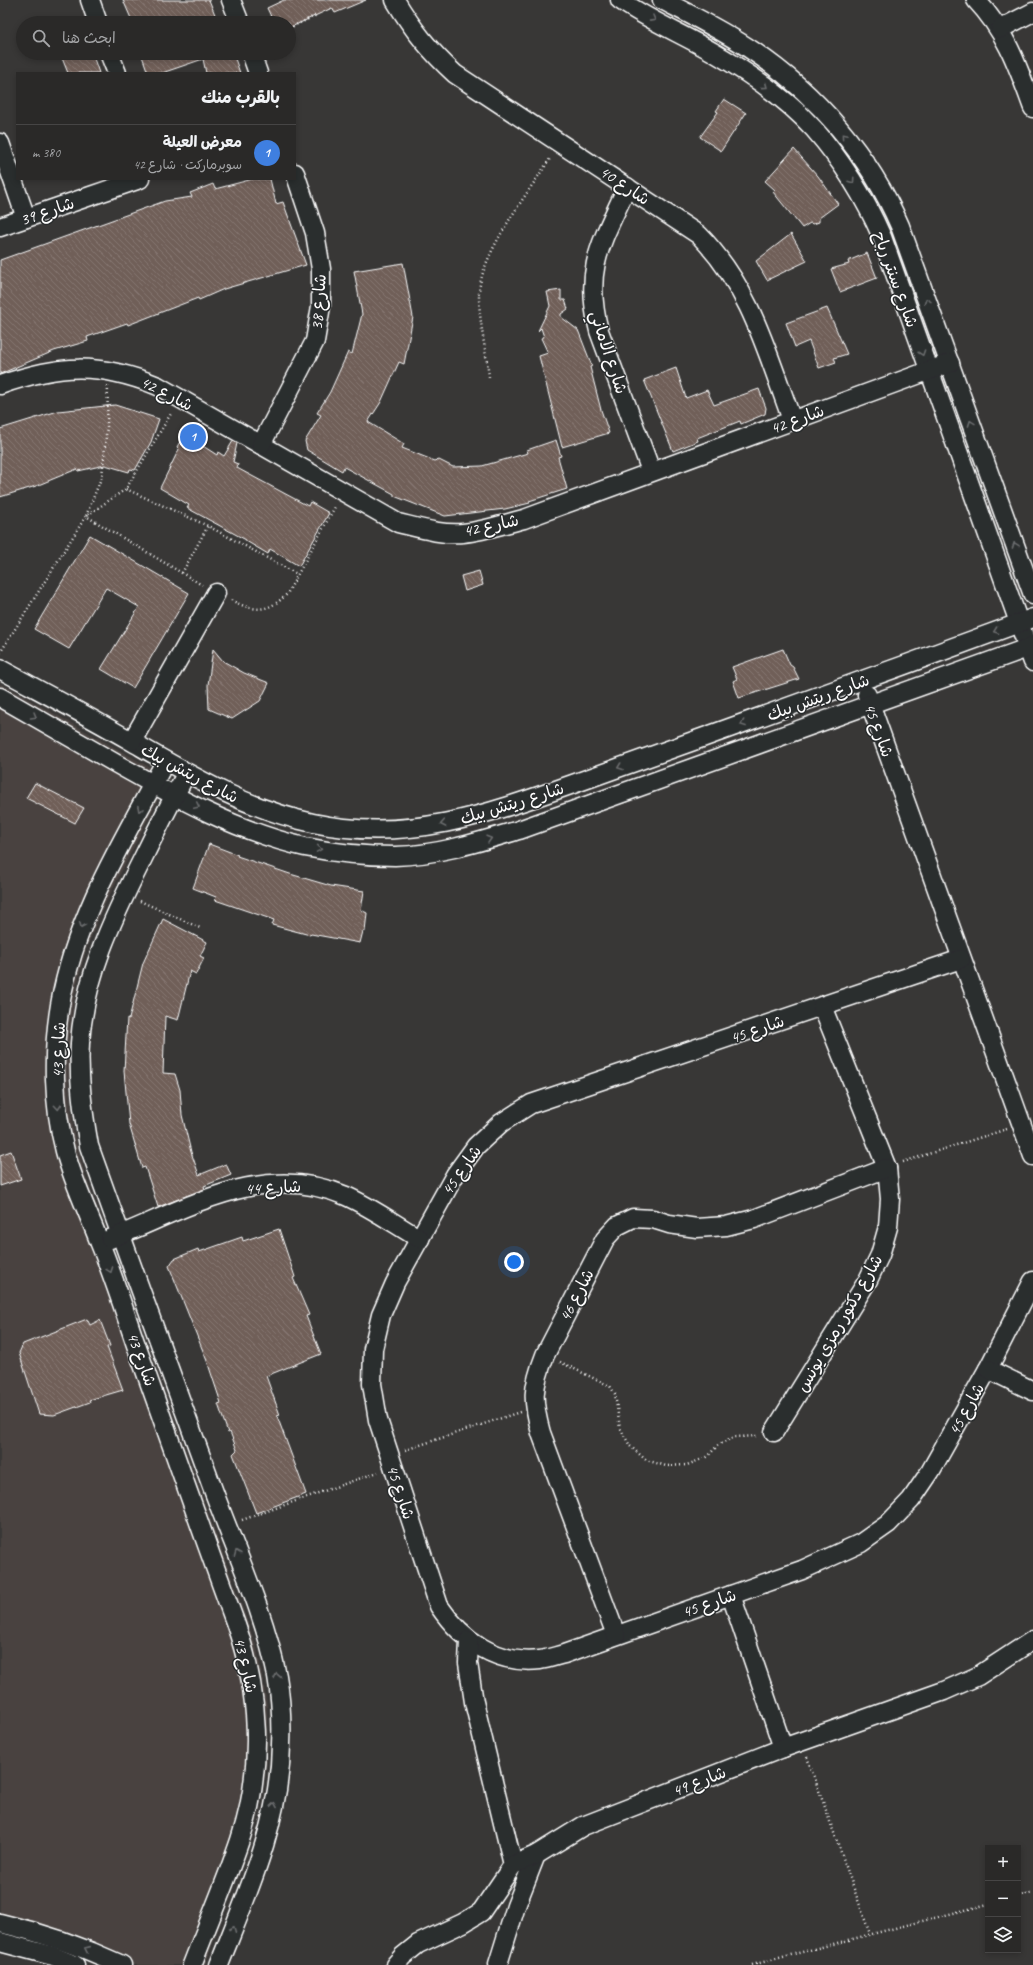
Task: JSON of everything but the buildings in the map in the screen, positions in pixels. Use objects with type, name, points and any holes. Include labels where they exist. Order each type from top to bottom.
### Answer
[{"type":"street","points":[[90,0],[96,16]]},
{"type":"street","points":[[231,0],[237,16]]},
{"type":"street","name":"شارع 40","points":[[395,0],[410,26],[431,52],[455,74],[699,236],[716,253],[731,273],[754,317],[792,420]]},
{"type":"street","name":"شارع سنتر رباح","points":[[620,0],[749,74],[782,100],[814,129],[855,184],[870,210],[882,237],[928,371],[1026,620],[1031,652]]},
{"type":"street","name":"شارع سنتر رباح","points":[[662,0],[725,34],[780,71],[823,112],[849,142],[882,186],[891,205],[950,363],[1033,595]]},
{"type":"street","points":[[976,0],[1000,29],[1016,60],[1033,108]]},
{"type":"street","points":[[1000,29],[1033,12]]},
{"type":"street","points":[[112,60],[117,72]]},
{"type":"street","points":[[253,60],[258,72]]},
{"type":"street","points":[[0,143],[26,218]]},
{"type":"street","name":"شارع 38","points":[[261,445],[315,341],[322,306],[321,269],[316,233],[296,176]]},
{"type":"street","name":"شارع 39","points":[[0,227],[137,180]]},
{"type":"street","name":"شارع الاماني","points":[[627,187],[601,242],[594,264],[592,286],[593,308],[599,330],[651,471]]},
{"type":"street","name":"شارع 42","points":[[0,385],[30,375],[56,369],[82,368],[108,370],[134,376],[152,383],[398,524],[430,531],[462,533],[492,528],[524,519],[651,471],[950,363]]},
{"type":"street","points":[[132,741],[216,593]]},
{"type":"street","name":"شارع ريتش بيك","points":[[0,669],[132,741],[186,774],[246,803],[280,815],[315,824],[358,829],[387,830],[423,828],[459,821],[526,801],[862,681],[1026,620]]},
{"type":"street","name":"شارع ريتش بيك","points":[[0,697],[174,796],[219,817],[261,833],[305,847],[350,854],[396,856],[443,850],[519,830],[870,705],[1031,652]]},
{"type":"street","name":"شارع 45","points":[[862,681],[1020,1125],[1033,1156]]},
{"type":"street","name":"شارع 43","points":[[165,762],[91,902],[78,936],[67,971],[60,1007],[56,1043],[55,1079],[65,1152],[100,1243],[246,1652],[252,1683],[256,1714],[256,1746],[254,1777],[248,1808],[240,1839],[192,1965]]},
{"type":"street","name":"شارع 43","points":[[186,774],[125,894],[104,942],[93,974],[85,1008],[81,1036],[80,1077],[83,1112],[89,1146],[226,1526],[262,1621],[277,1678],[280,1699],[281,1748],[273,1812],[265,1844],[254,1876],[219,1965]]},
{"type":"street","name":"شارع 45","points":[[961,959],[531,1104],[501,1123],[476,1146],[455,1175],[395,1283],[381,1315],[373,1349],[372,1384],[378,1420],[439,1606],[452,1625],[469,1640],[490,1652],[514,1659],[539,1660],[564,1654],[802,1570],[861,1543],[888,1524],[911,1500],[930,1472],[988,1369],[1033,1281]]},
{"type":"street","name":"شارع دكتور رمزى يونس","points":[[774,1432],[868,1280],[880,1254],[888,1227],[890,1199],[887,1168],[822,1006]]},
{"type":"street","name":"شارع 46","points":[[616,1635],[541,1433],[534,1408],[537,1378],[545,1355],[605,1239],[617,1226],[633,1218],[652,1219],[669,1224],[697,1228],[726,1226],[754,1219],[887,1168]]},
{"type":"street","name":"شارع 44","points":[[100,1243],[230,1190],[259,1184],[289,1183],[318,1186],[347,1196],[420,1239]]},
{"type":"street","points":[[988,1369],[1033,1391]]},
{"type":"street","points":[[731,1595],[783,1748]]},
{"type":"street","points":[[395,1965],[403,1956],[418,1944],[463,1923],[481,1912],[513,1865],[474,1702],[468,1663],[469,1640]]},
{"type":"street","name":"شارع 49","points":[[513,1865],[536,1855],[583,1826],[783,1748],[961,1684],[993,1666],[1033,1640]]},
{"type":"street","points":[[498,1964],[516,1906],[536,1855]]},
{"type":"street","points":[[0,1923],[37,1932],[82,1946],[122,1965]]},
{"type":"street","points":[[0,1942],[53,1956],[75,1965]]},
{"type":"path","points":[[296,25],[317,15]]},
{"type":"path","points":[[489,377],[479,295],[482,271],[492,249],[560,143]]},
{"type":"path","points":[[0,652],[86,516],[102,476],[107,426],[108,370]]},
{"type":"path","points":[[86,516],[126,489],[180,399]]},
{"type":"path","points":[[126,489],[208,526],[297,574]]},
{"type":"path","points":[[86,516],[216,593],[250,609],[264,609],[277,604],[287,594],[343,492]]},
{"type":"path","points":[[182,573],[208,526]]},
{"type":"path","points":[[125,894],[200,928]]},
{"type":"path","points":[[887,1168],[1020,1125]]},
{"type":"path","points":[[545,1355],[610,1386],[615,1394],[620,1428],[630,1446],[646,1460],[666,1466],[687,1466],[706,1457],[719,1444],[735,1437],[766,1435],[774,1432]]},
{"type":"path","points":[[226,1526],[391,1461],[534,1408]]},
{"type":"path","points":[[802,1741],[870,1934]]},
{"type":"path","points":[[1021,1895],[1033,1892]]},
{"type":"path","points":[[752,1965],[985,1905]]},
{"type":"shaded area","points":[[0,683],[169,778],[104,906],[86,949],[75,994],[69,1040],[69,1087],[74,1133],[86,1178],[257,1648],[267,1704],[267,1761],[258,1817],[205,1965],[96,1965],[62,1950],[0,1930]]},
{"type":"place","name":"معرض العيلة","points":[[193,437]]}]
